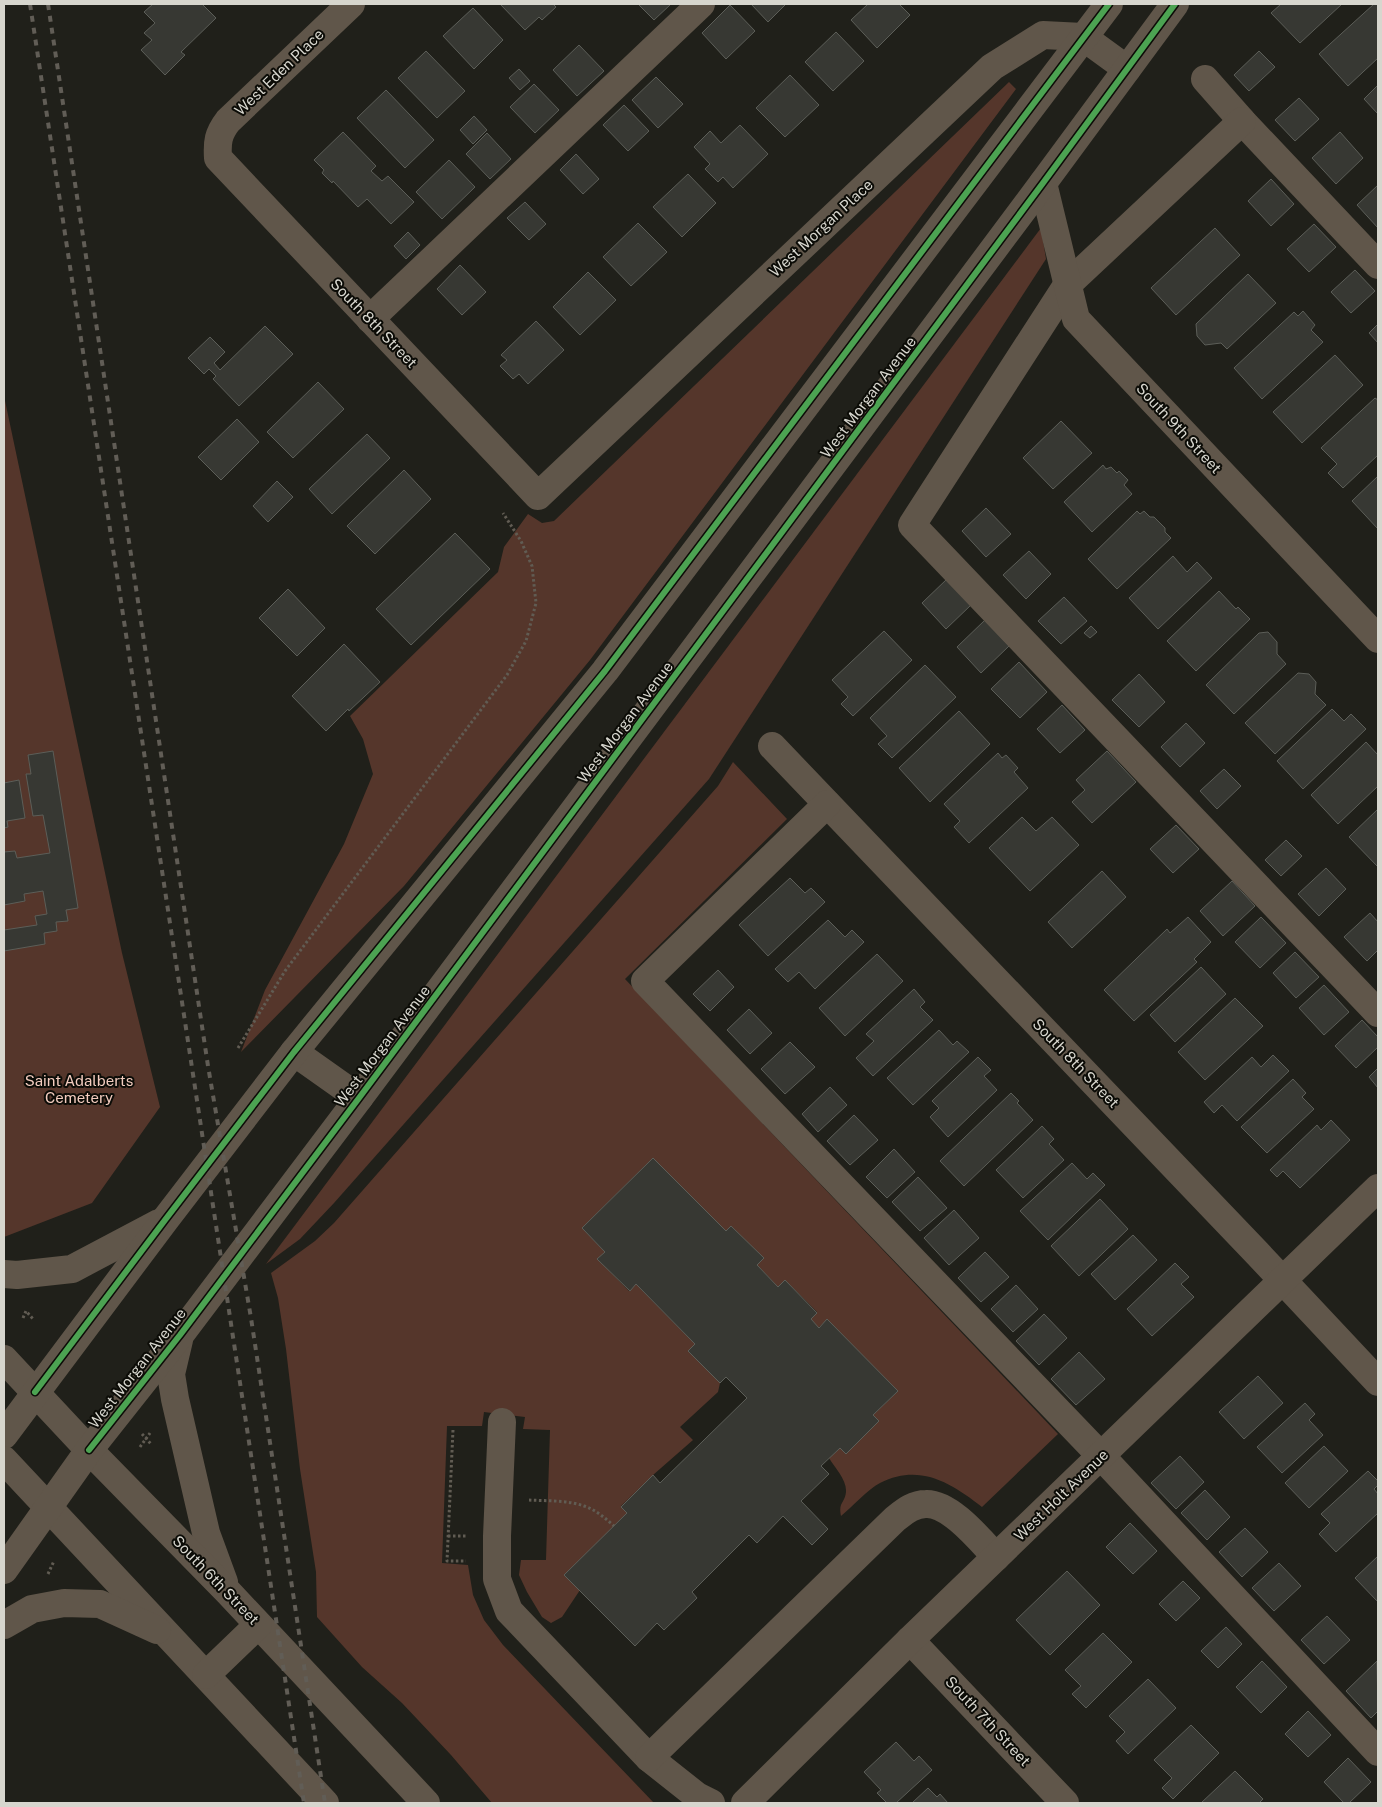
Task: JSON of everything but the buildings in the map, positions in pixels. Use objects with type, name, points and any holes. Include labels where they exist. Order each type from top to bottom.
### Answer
[{"type":"street","name":"West Eden Place","points":[[217,146],[220,132],[228,121],[351,4]]},
{"type":"street","points":[[370,319],[701,4]]},
{"type":"street","points":[[4,1435],[164,1220],[294,1052],[606,671],[1109,4]]},
{"type":"street","name":"West Morgan Avenue","points":[[89,1450],[180,1335],[359,1098],[1175,4]]},
{"type":"street","name":"West Morgan Place","points":[[538,496],[992,67],[1043,35],[1084,37]]},
{"type":"street","points":[[1084,37],[1127,69]]},
{"type":"street","points":[[1205,79],[1242,121],[1378,265]]},
{"type":"street","points":[[1242,121],[1067,285],[912,525],[1378,1013]]},
{"type":"street","name":"South 8th Street","points":[[217,146],[218,158],[224,167],[538,496]]},
{"type":"street","name":"South 9th Street","points":[[1043,183],[1076,319],[1378,639]]},
{"type":"street","name":"South 8th Street","points":[[772,746],[1283,1280],[1378,1382]]},
{"type":"street","points":[[827,804],[645,981],[1101,1456],[1378,1752]]},
{"type":"street","points":[[294,1052],[359,1098]]},
{"type":"street","name":"West Holt Avenue","points":[[745,1803],[910,1640],[1378,1188]]},
{"type":"street","points":[[4,1274],[17,1275],[72,1269],[164,1220]]},
{"type":"street","points":[[180,1335],[171,1374],[175,1399],[206,1533],[228,1592]]},
{"type":"street","name":"South 6th Street","points":[[4,1358],[89,1450],[228,1592],[426,1803]]},
{"type":"street","points":[[502,1422],[497,1579],[508,1611],[649,1758],[697,1796],[711,1803]]},
{"type":"street","points":[[4,1570],[89,1450]]},
{"type":"street","points":[[4,1460],[325,1803]]},
{"type":"street","points":[[649,1758],[895,1519],[910,1508],[924,1503],[937,1505],[953,1515],[996,1557]]},
{"type":"street","points":[[4,1625],[32,1609],[64,1603],[100,1604],[169,1636]]},
{"type":"street","points":[[206,1676],[258,1624]]},
{"type":"street","name":"South 7th Street","points":[[910,1640],[1065,1803]]},
{"type":"path","points":[[238,1048],[285,971],[507,675],[526,642],[536,603],[532,566],[521,541],[503,513]]},
{"type":"path","points":[[23,1318],[26,1311],[34,1320]]},
{"type":"path","points":[[140,1447],[146,1439]]},
{"type":"path","points":[[547,1501],[584,1506],[599,1514],[614,1526]]},
{"type":"green space","points":[[1009,82],[1016,89],[590,660],[404,886],[241,1052],[265,990],[344,844],[373,774],[363,739],[350,716],[498,572],[504,547],[528,514],[542,523],[554,521]]},
{"type":"green space","points":[[1041,228],[1046,259],[709,779],[334,1203],[300,1239],[266,1264]]},
{"type":"green space","name":"Saint Adalberts Cemetery","points":[[4,396],[122,953],[160,1107],[92,1203],[4,1237]]},
{"type":"green space","points":[[733,762],[787,819],[625,979],[1058,1434],[982,1507],[959,1490],[934,1478],[922,1475],[908,1475],[895,1477],[875,1486],[841,1516],[840,1508],[846,1488],[843,1479],[829,1458],[840,1448],[846,1454],[879,1421],[873,1415],[898,1391],[827,1320],[818,1328],[811,1319],[817,1312],[785,1280],[778,1287],[757,1265],[763,1258],[731,1226],[726,1231],[653,1158],[582,1228],[605,1252],[598,1259],[629,1291],[636,1284],[695,1344],[688,1351],[720,1383],[718,1392],[680,1427],[693,1440],[621,1506],[627,1513],[562,1617],[551,1623],[542,1617],[519,1575],[521,1560],[546,1560],[550,1430],[523,1429],[525,1417],[484,1412],[482,1426],[447,1426],[442,1563],[468,1565],[473,1595],[484,1620],[503,1645],[654,1803],[492,1803],[451,1755],[402,1703],[362,1667],[317,1617],[316,1572],[300,1469],[286,1349],[278,1298],[271,1273],[315,1241],[334,1223],[718,786]]},
{"type":"railway","points":[[30,4],[304,1803]]},
{"type":"railway","points":[[48,4],[208,1066],[251,1318],[325,1803]]},
{"type":"cycle path","points":[[35,1392],[294,1052],[605,671],[1109,4]]},
{"type":"cycle path","points":[[89,1450],[180,1335],[359,1098],[1175,4]]}]
